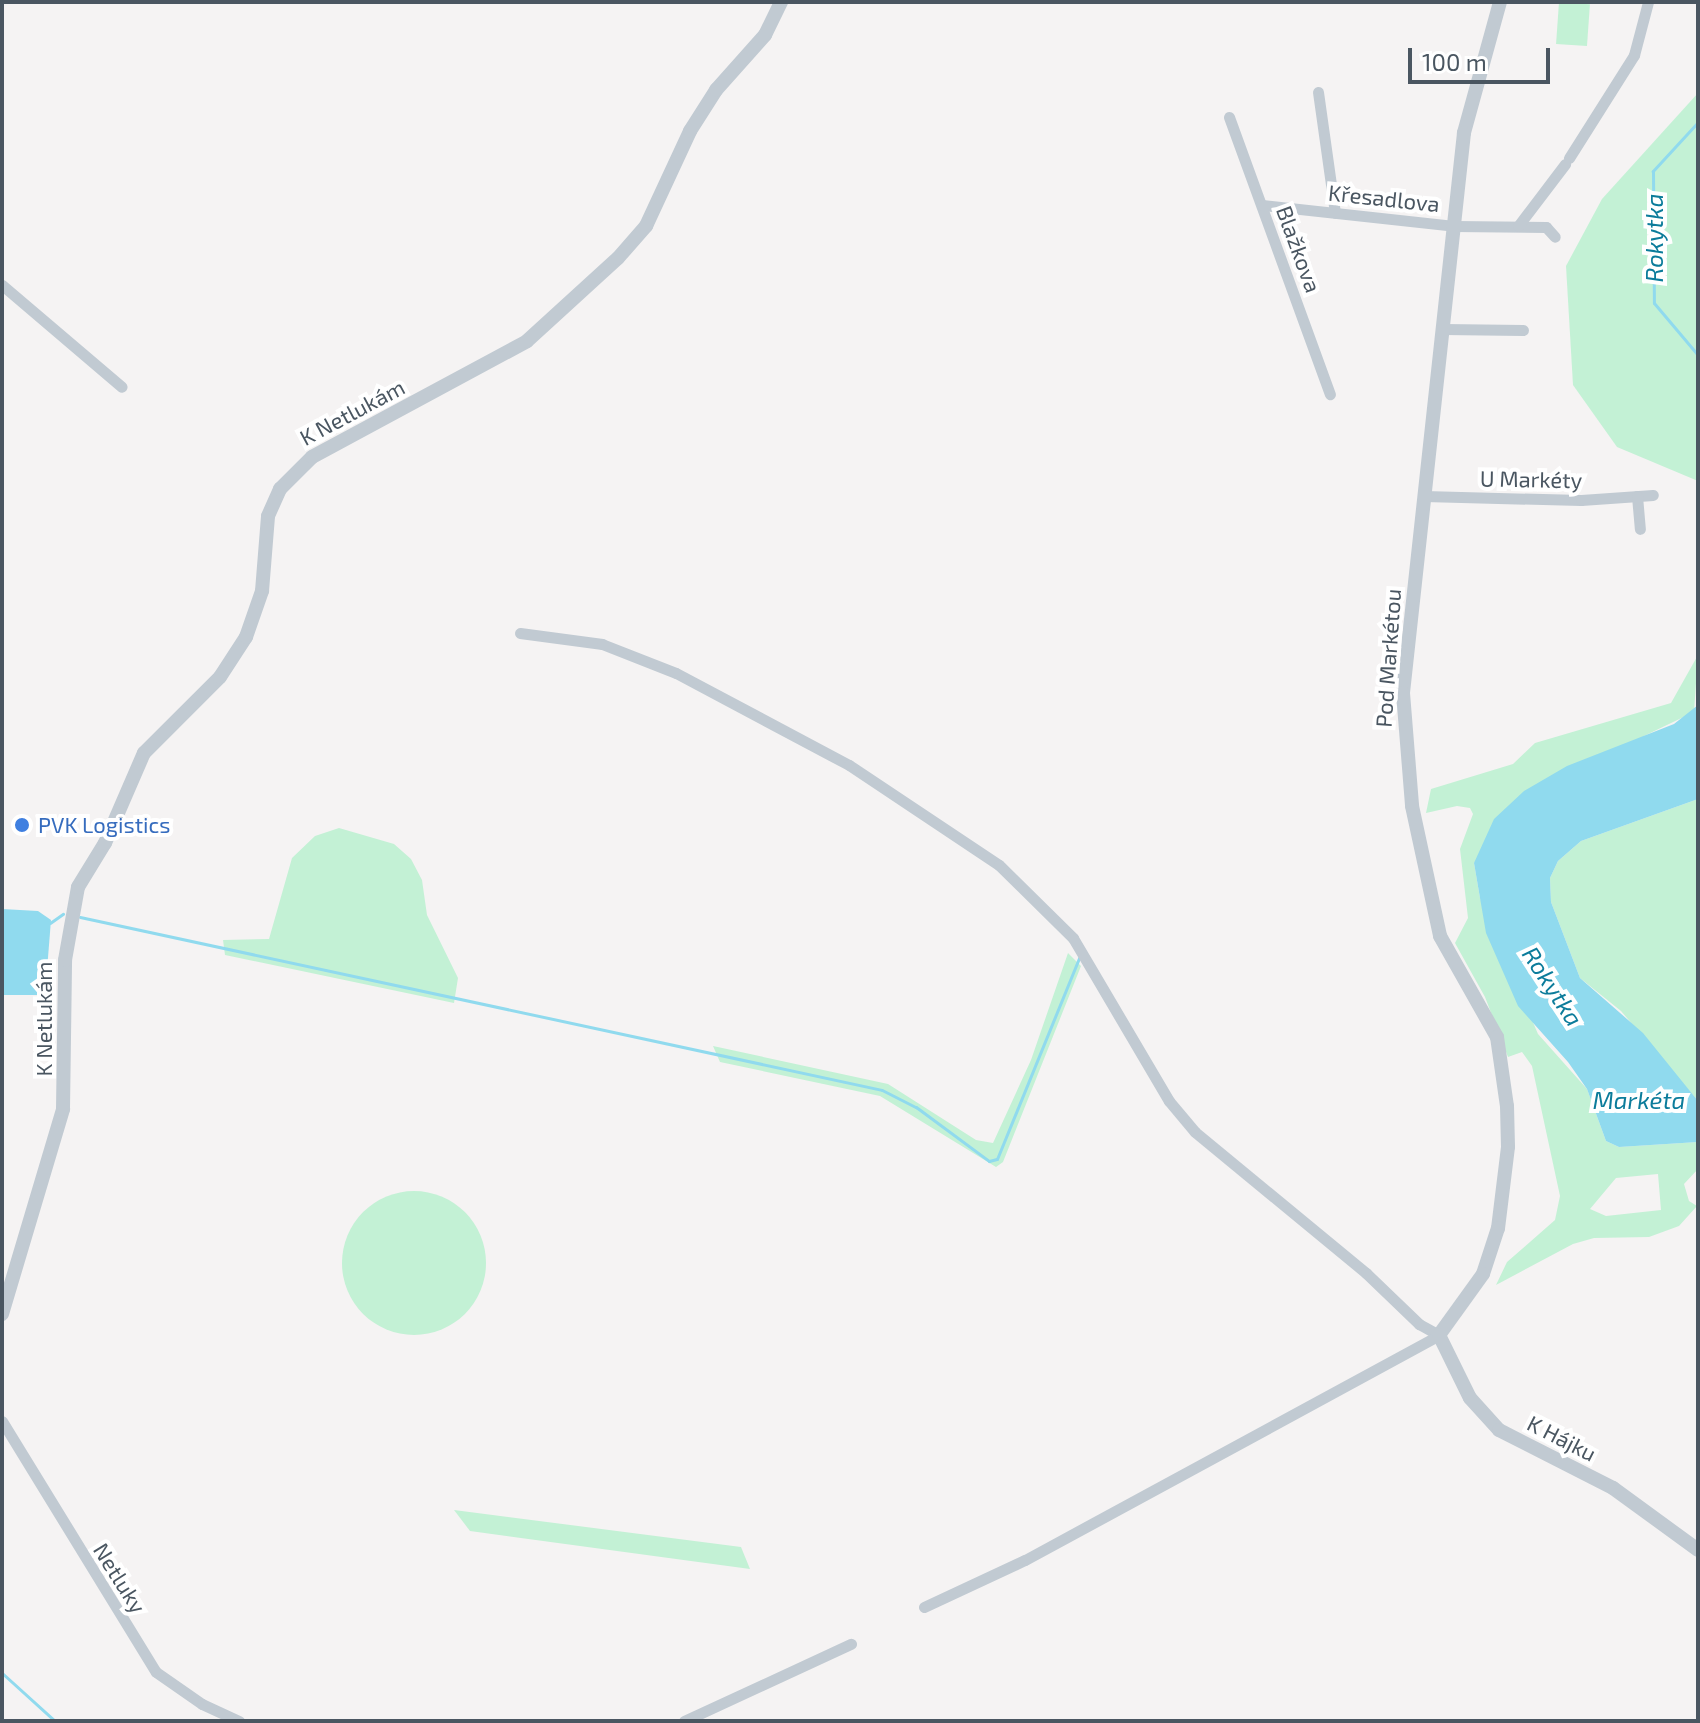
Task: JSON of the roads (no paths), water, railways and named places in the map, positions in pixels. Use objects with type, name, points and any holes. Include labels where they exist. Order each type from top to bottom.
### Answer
[{"type":"street","name":"K Netlukám","points":[[2,1314],[7,1280],[63,1109],[65,960],[78,887],[105,843],[144,753],[220,677],[246,637],[262,591],[268,516],[280,489],[312,457],[527,341],[618,258],[646,226],[703,111],[765,35],[781,2]]},
{"type":"street","name":"Pod Markétou","points":[[1439,1335],[1483,1274],[1498,1228],[1508,1134],[1497,1037],[1440,936],[1412,806],[1403,693],[1468,112],[1500,2]]},
{"type":"street","points":[[1518,226],[1567,161],[1634,55],[1648,2]]},
{"type":"street","points":[[1318,92],[1335,213]]},
{"type":"street","name":"Blažkova","points":[[1229,117],[1330,394]]},
{"type":"street","name":"Křesadlova","points":[[1262,205],[1454,226],[1546,227],[1555,237]]},
{"type":"street","points":[[2,285],[122,387]]},
{"type":"street","points":[[1443,329],[1523,330]]},
{"type":"street","name":"U Markéty","points":[[1424,496],[1653,495]]},
{"type":"street","points":[[1637,496],[1640,529]]},
{"type":"street","points":[[520,633],[602,644],[676,673],[849,765],[999,865],[1073,938],[1169,1101],[1195,1132],[1366,1273],[1419,1324],[1439,1335]]},
{"type":"street","points":[[924,1607],[1025,1560],[1439,1335]]},
{"type":"street","name":"K Hájku","points":[[1439,1335],[1470,1398],[1499,1430],[1613,1488],[1698,1550]]},
{"type":"street","name":"Netluky","points":[[2,1421],[156,1672],[202,1704],[239,1721]]},
{"type":"street","points":[[684,1721],[851,1644]]},
{"type":"water","name":"Markéta","points":[[1698,705],[1698,799],[1581,841],[1558,861],[1550,878],[1551,902],[1580,978],[1643,1033],[1698,1101],[1698,1142],[1619,1147],[1606,1141],[1587,1089],[1568,1062],[1518,1006],[1486,933],[1474,863],[1494,819],[1524,791],[1567,766],[1674,724]]},
{"type":"water","points":[[2,909],[38,911],[51,920],[45,995],[2,995]]},
{"type":"waterway","name":"Rokytka","points":[[1698,122],[1653,171],[1654,303],[1698,355]]},
{"type":"waterway","points":[[50,923],[63,914]]},
{"type":"waterway","points":[[80,917],[882,1090],[916,1107],[989,1161],[997,1159],[1080,956]]},
{"type":"waterway","points":[[2,1673],[55,1721]]},
{"type":"place","name":"PVK Logistics","points":[[22,825]]}]
